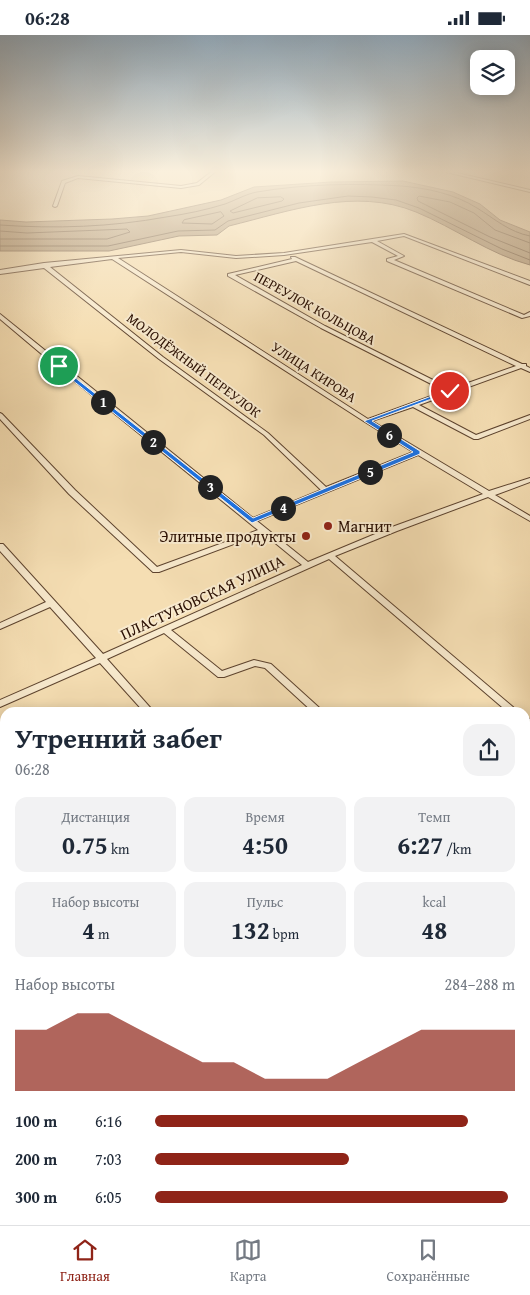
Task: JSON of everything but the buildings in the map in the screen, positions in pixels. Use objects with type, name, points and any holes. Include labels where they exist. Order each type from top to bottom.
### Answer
[{"type":"street","points":[[0,272],[113,257],[182,251],[236,257],[284,254],[404,235],[530,283]]},
{"type":"street","points":[[374,241],[402,256],[389,260],[524,317],[530,314]]},
{"type":"street","points":[[284,254],[530,370]]},
{"type":"street","name":"УЛИЦА КИРОВА","points":[[113,257],[367,421],[530,519]]},
{"type":"street","name":"ПЕРЕУЛОК КОЛЬЦОВА","points":[[296,260],[230,275],[323,327],[450,391]]},
{"type":"street","name":"МОЛОДЁЖНЫЙ ПЕРЕУЛОК","points":[[44,265],[161,358],[266,434],[325,490]]},
{"type":"street","points":[[0,316],[59,366],[307,565]]},
{"type":"street","points":[[367,421],[530,363]]},
{"type":"street","points":[[414,405],[476,438],[530,417]]},
{"type":"street","points":[[0,415],[72,492],[156,571],[264,531]]},
{"type":"street","points":[[252,521],[418,452]]},
{"type":"street","name":"ПЛАСТУНОВСКАЯ УЛИЦА","points":[[0,704],[101,660],[307,565],[488,494],[530,480]]},
{"type":"street","points":[[0,547],[145,707]]},
{"type":"street","points":[[330,556],[509,707]]},
{"type":"street","points":[[0,626],[52,603]]},
{"type":"street","points":[[165,629],[222,675],[254,663],[268,666],[314,707]]},
{"type":"water","points":[[0,228],[227,228],[217,235],[179,236],[109,251],[0,251]]},
{"type":"water","points":[[449,228],[519,228],[530,232],[530,265],[515,260],[486,248]]},
{"type":"place","name":"Магнит","points":[[328,526]]},
{"type":"place","name":"Элитные продукты","points":[[306,536]]},
{"type":"route","points":[[59,366],[252,521],[418,452],[367,421],[450,391]]}]
